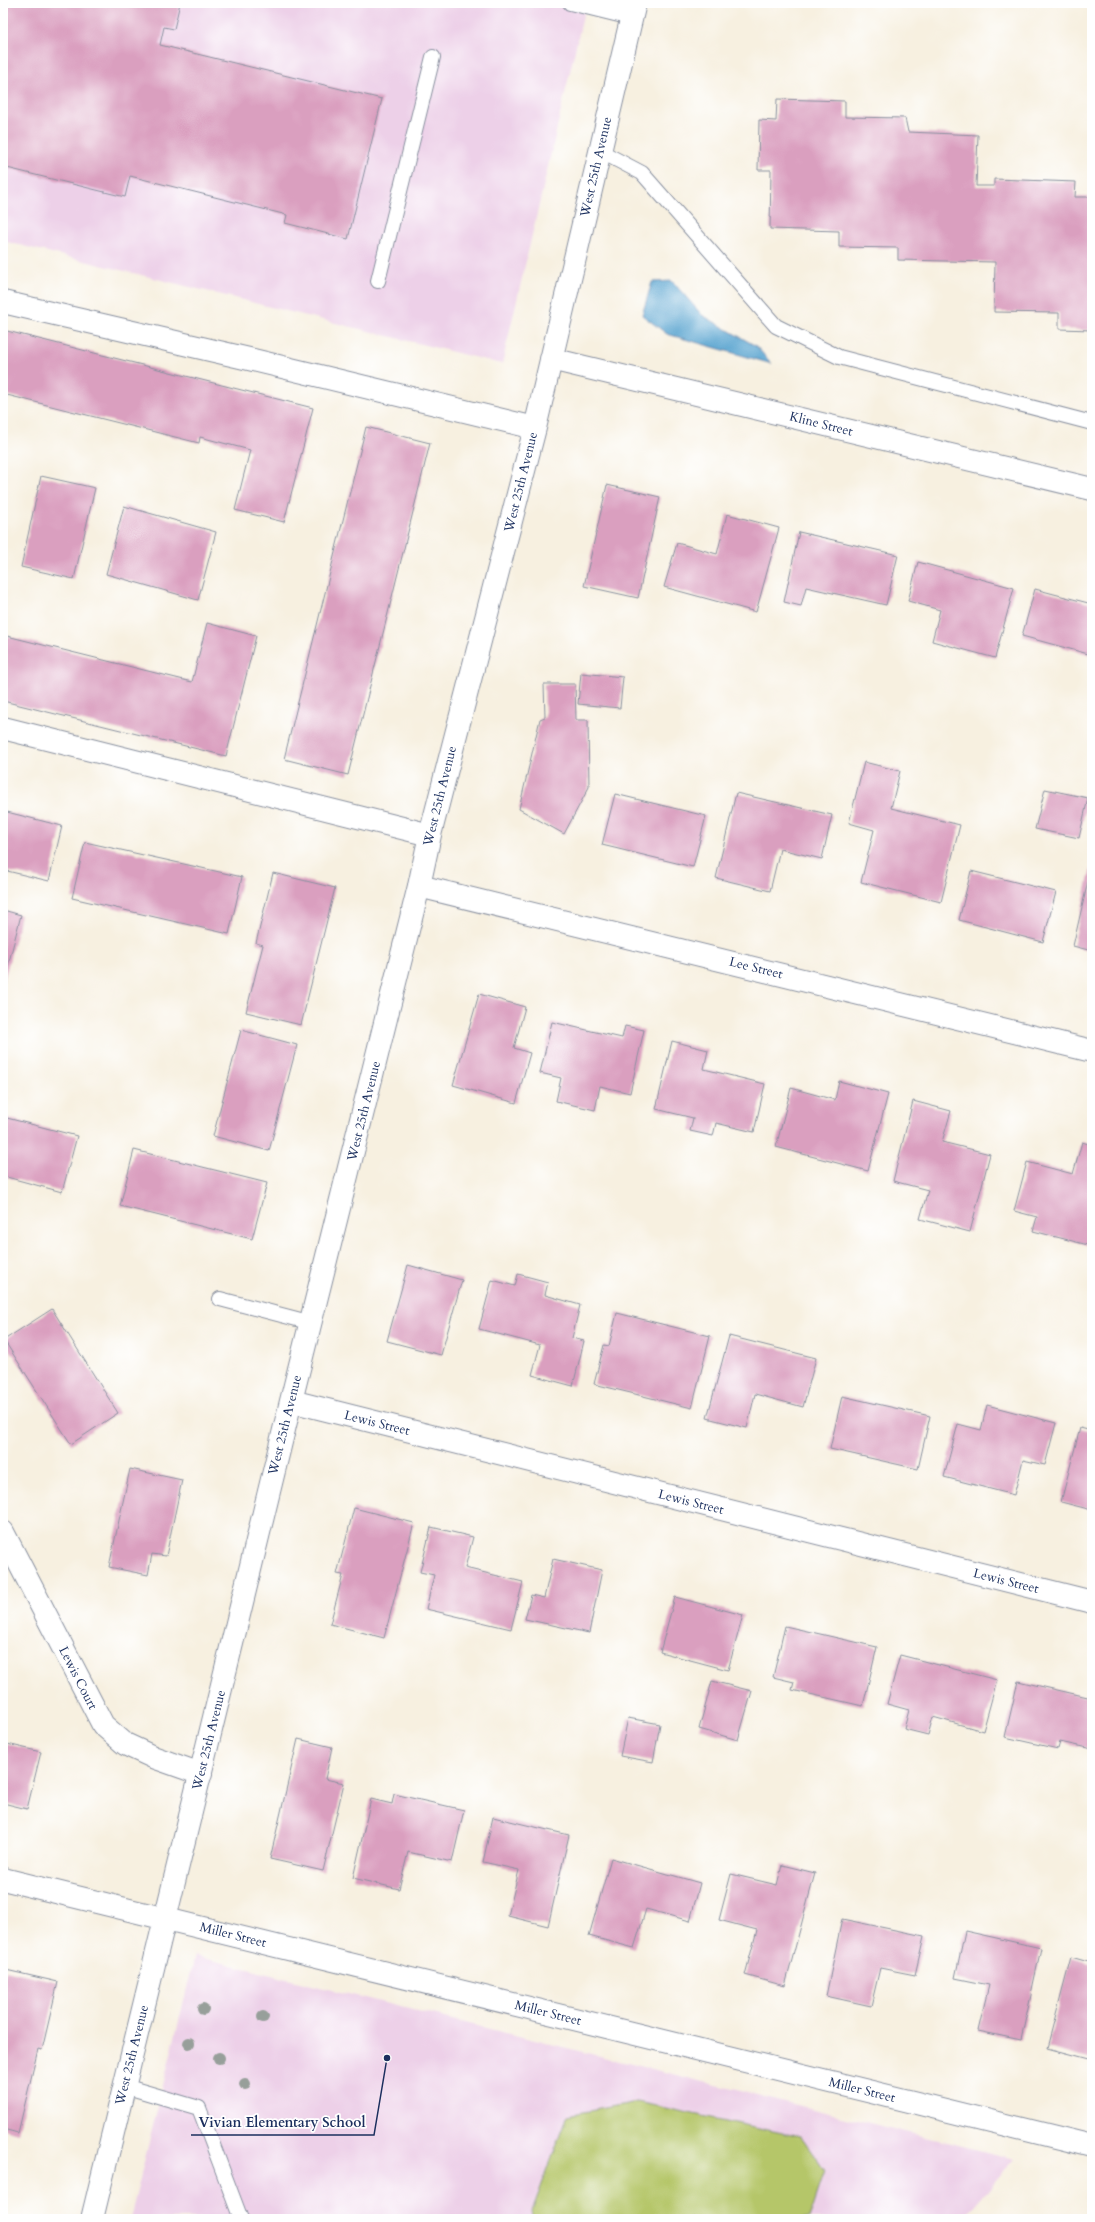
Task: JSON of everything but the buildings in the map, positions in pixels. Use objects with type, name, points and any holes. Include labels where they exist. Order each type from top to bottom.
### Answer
[{"type":"street","name":"West 25th Avenue","points":[[92,2219],[291,1401],[312,1323],[420,886],[430,835],[535,428],[633,11]]},
{"type":"street","points":[[3,302],[257,360],[535,428]]},
{"type":"street","name":"Kline Street","points":[[551,359],[1092,489]]},
{"type":"street","points":[[3,728],[430,835]]},
{"type":"street","name":"Lee Street","points":[[420,886],[1092,1051]]},
{"type":"street","name":"Lewis Street","points":[[291,1401],[1092,1602]]},
{"type":"street","name":"Lewis Court","points":[[3,1532],[103,1725],[125,1744],[153,1757],[201,1774]]},
{"type":"street","name":"Miller Street","points":[[3,1879],[1092,2146]]},
{"type":"lane","points":[[570,3],[633,11]]},
{"type":"lane","points":[[378,281],[433,57]]},
{"type":"lane","points":[[600,151],[642,173],[776,326],[839,357],[1092,423]]},
{"type":"lane","points":[[220,1299],[312,1323]]},
{"type":"lane","points":[[124,2086],[199,2108],[241,2219]]},
{"type":"shaded area","points":[[3,3],[586,3],[502,364],[3,241]]},
{"type":"shaded area","points":[[195,1956],[1015,2159],[963,2219],[130,2219]]},
{"type":"green space","points":[[637,2102],[801,2137],[825,2171],[809,2219],[534,2219],[532,2211],[568,2115]]},
{"type":"water","points":[[672,281],[702,315],[756,346],[772,364],[667,334],[642,315],[652,282]]},
{"type":"place","name":"Vivian Elementary School","points":[[387,2058]]}]
